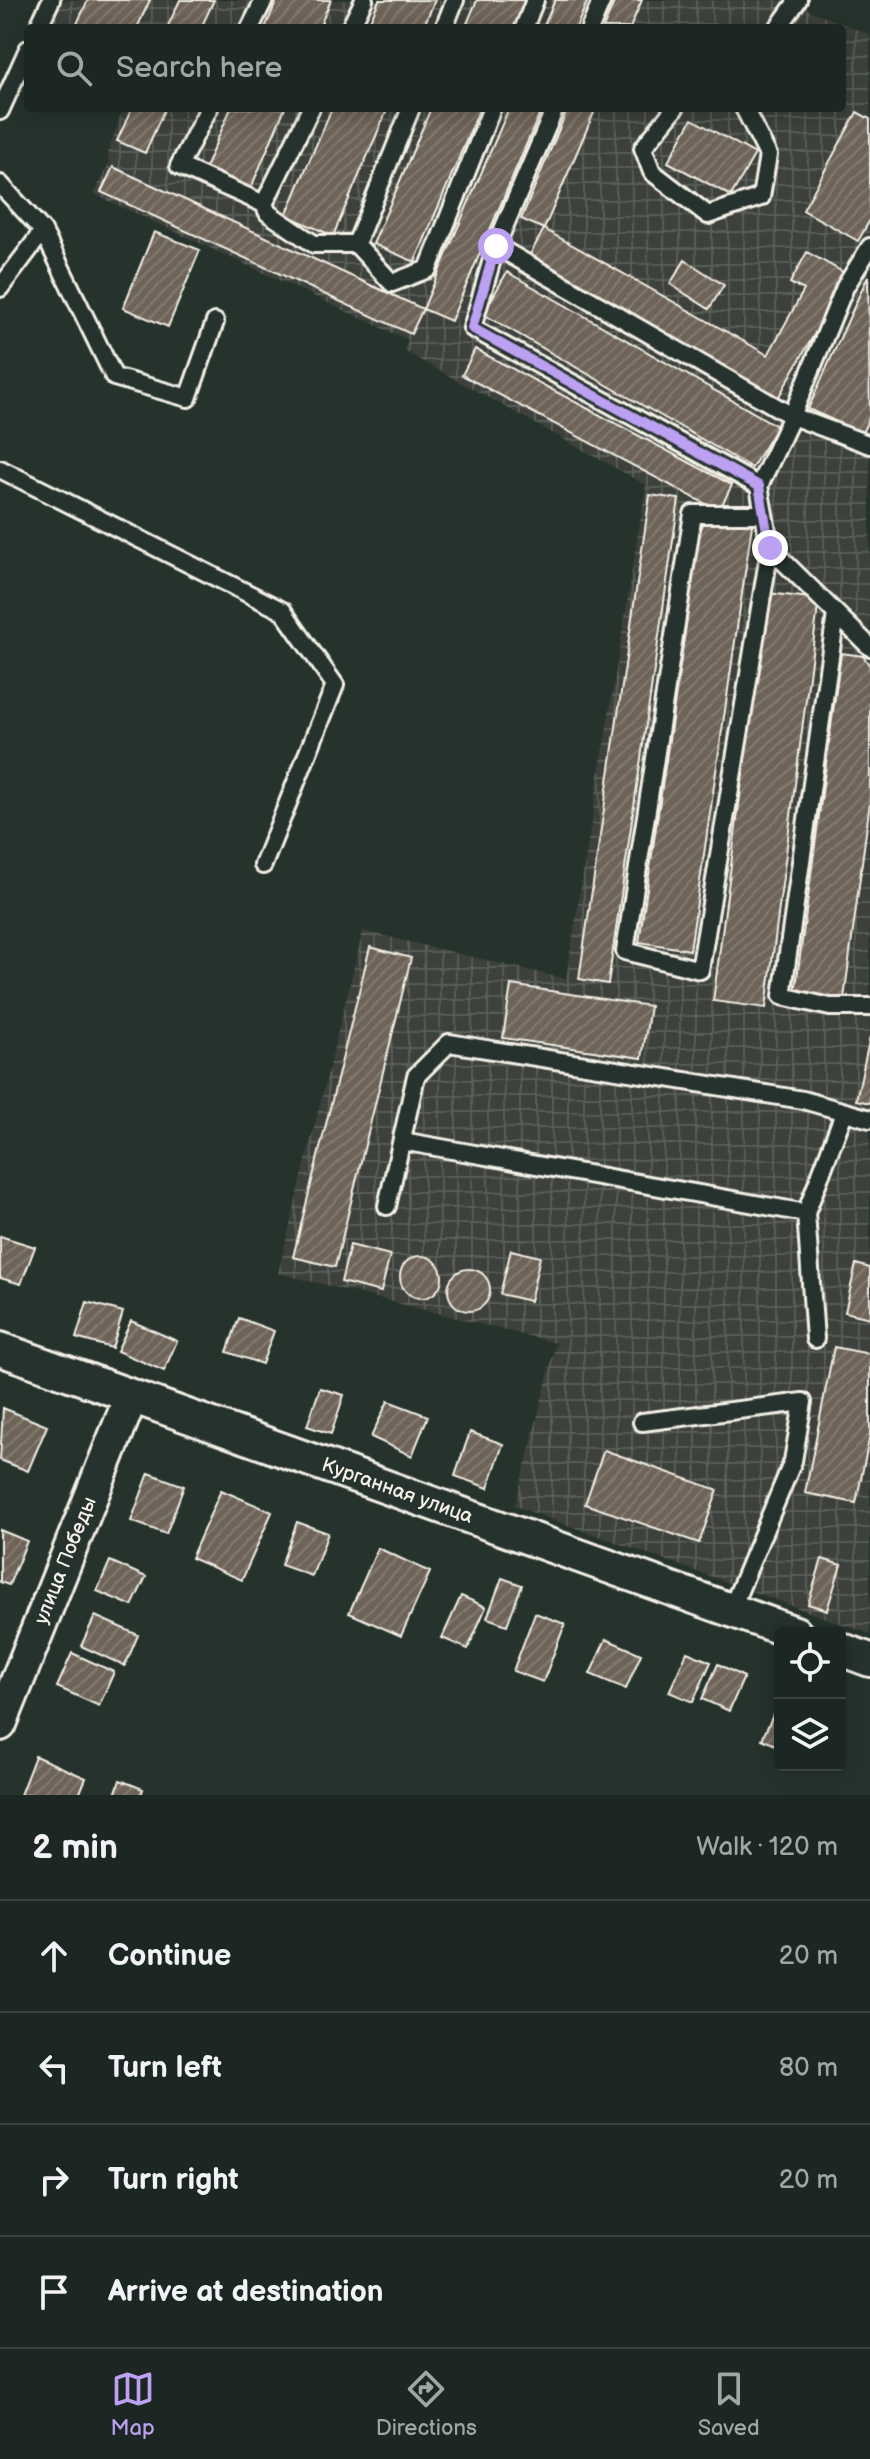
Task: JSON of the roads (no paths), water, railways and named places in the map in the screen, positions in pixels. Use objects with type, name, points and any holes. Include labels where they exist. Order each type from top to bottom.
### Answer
[{"type":"street","name":"Курганная улица","points":[[0,1349],[778,1627]]},
{"type":"street","name":"улица Победы","points":[[0,1724],[131,1397]]},
{"type":"street","points":[[846,1651],[870,1660]]},
{"type":"lane","points":[[40,24],[51,0]]},
{"type":"lane","points":[[252,24],[264,0]]},
{"type":"lane","points":[[352,24],[364,0]]},
{"type":"lane","points":[[446,24],[455,0]]},
{"type":"lane","points":[[526,24],[535,0]]},
{"type":"lane","points":[[592,24],[602,0]]},
{"type":"lane","points":[[781,24],[798,0]]},
{"type":"lane","points":[[0,111],[24,58]]},
{"type":"lane","points":[[207,112],[179,166],[264,204],[268,213],[314,244],[356,244],[392,283],[428,269],[490,112]]},
{"type":"lane","points":[[264,204],[309,112]]},
{"type":"lane","points":[[356,244],[409,112]]},
{"type":"lane","points":[[553,112],[496,246],[472,328],[759,486]]},
{"type":"lane","points":[[672,112],[643,148],[652,172],[708,215],[761,197],[768,155],[746,112]]},
{"type":"lane","points":[[0,184],[43,231],[114,377],[188,398],[215,322]]},
{"type":"lane","points":[[0,288],[43,231]]},
{"type":"lane","points":[[496,246],[792,416],[870,445]]},
{"type":"lane","points":[[764,514],[693,514],[625,951],[700,970],[770,548],[764,514],[759,486],[792,416],[845,287],[870,247]]},
{"type":"lane","points":[[0,469],[283,611],[335,685],[263,865]]},
{"type":"lane","points":[[770,548],[870,647]]},
{"type":"lane","points":[[836,614],[782,996],[830,1007],[870,1007]]},
{"type":"lane","points":[[387,1206],[416,1076],[449,1043],[803,1100],[870,1119]]},
{"type":"lane","points":[[815,1339],[806,1213],[844,1113]]},
{"type":"lane","points":[[402,1141],[806,1213]]},
{"type":"lane","points":[[642,1422],[803,1402],[793,1461],[731,1610]]}]
